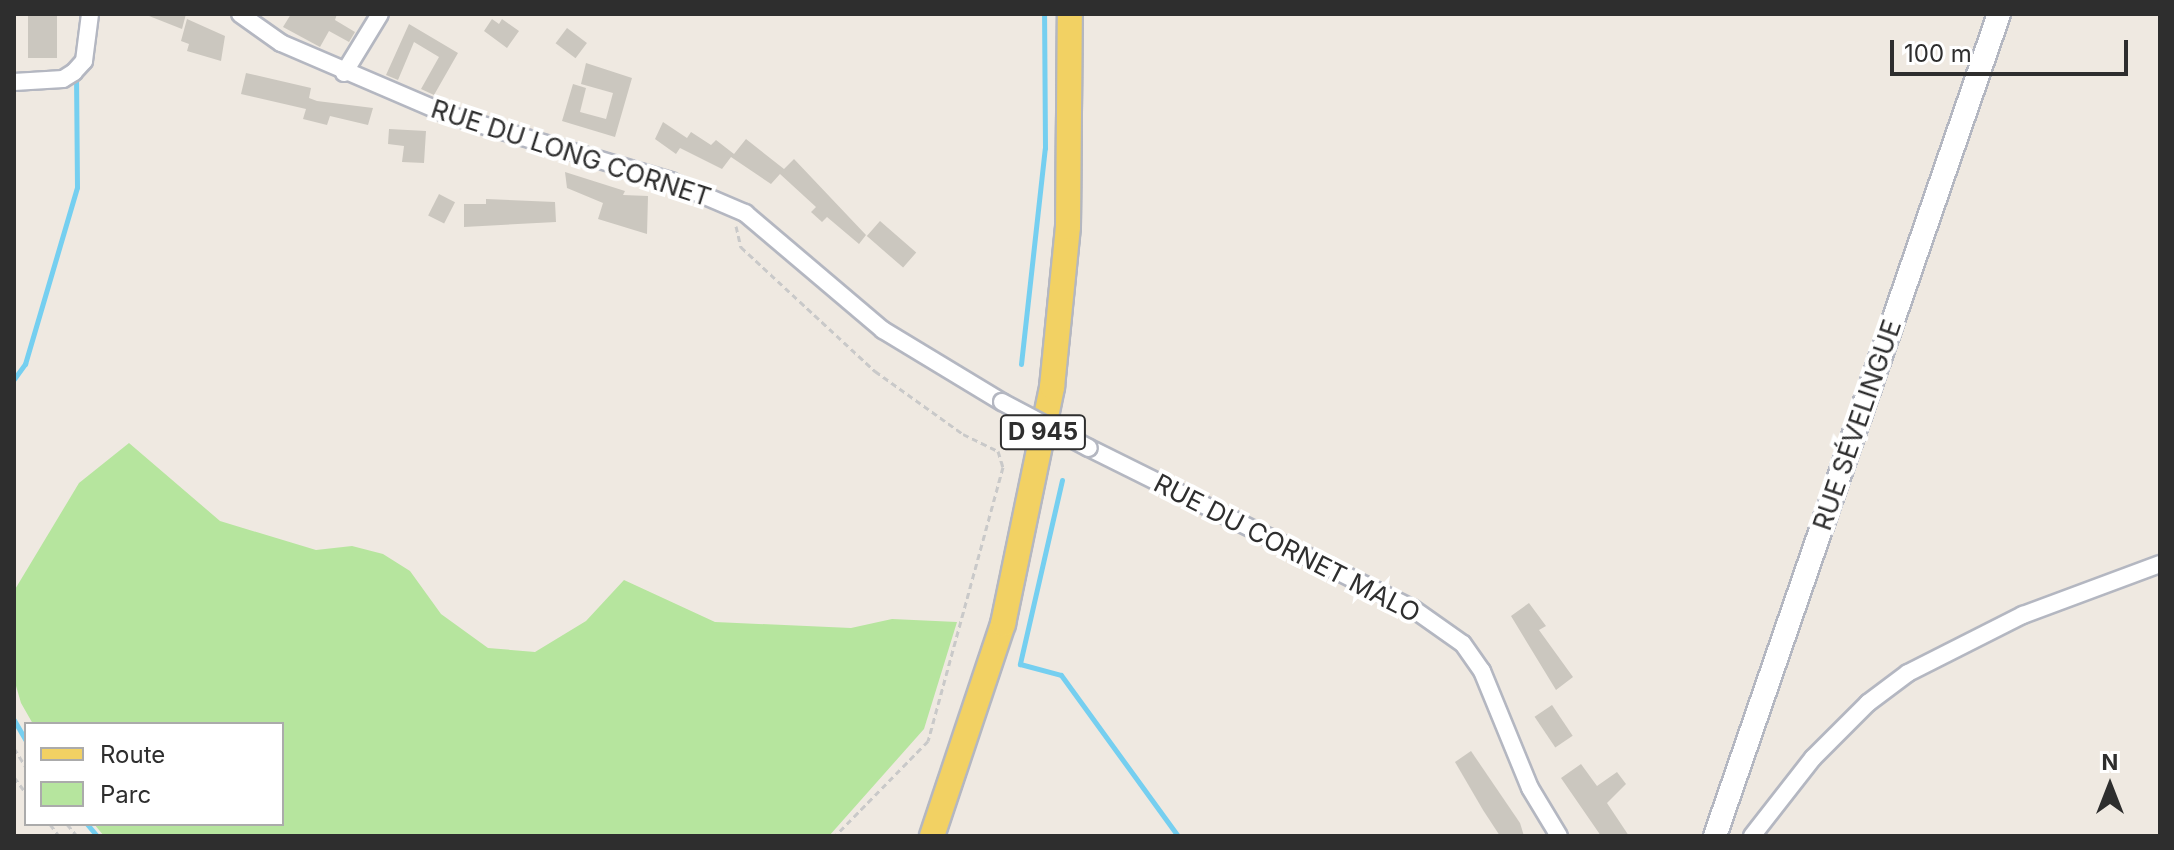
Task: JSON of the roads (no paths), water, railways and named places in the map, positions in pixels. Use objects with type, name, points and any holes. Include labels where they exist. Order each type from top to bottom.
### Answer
[{"type":"main road","name":"D 945","points":[[932,836],[1003,624],[1052,387],[1068,227],[1070,14]]},
{"type":"main road","name":"RUE SÉVELINGUE","points":[[1715,836],[1999,14]]},
{"type":"street","points":[[14,82],[63,79],[74,72],[84,61],[90,14]]},
{"type":"street","name":"RUE DU LONG CORNET","points":[[240,14],[281,43],[344,73],[449,115],[670,181],[745,213],[883,330],[1002,402]]},
{"type":"street","points":[[344,73],[380,14]]},
{"type":"street","name":"RUE DU CORNET MALO","points":[[1002,402],[1412,608],[1463,644],[1482,671],[1530,788],[1559,836]]},
{"type":"street","points":[[1752,836],[1813,758],[1868,703],[1908,673],[2023,615],[2160,564]]},
{"type":"waterway","points":[[1021,364],[1045,148],[1044,14]]},
{"type":"waterway","points":[[14,379],[25,364],[77,187],[76,79]]},
{"type":"waterway","points":[[1062,480],[1020,664],[1061,675],[1178,836]]},
{"type":"waterway","points":[[14,720],[24,738]]},
{"type":"waterway","points":[[89,826],[97,836]]}]
